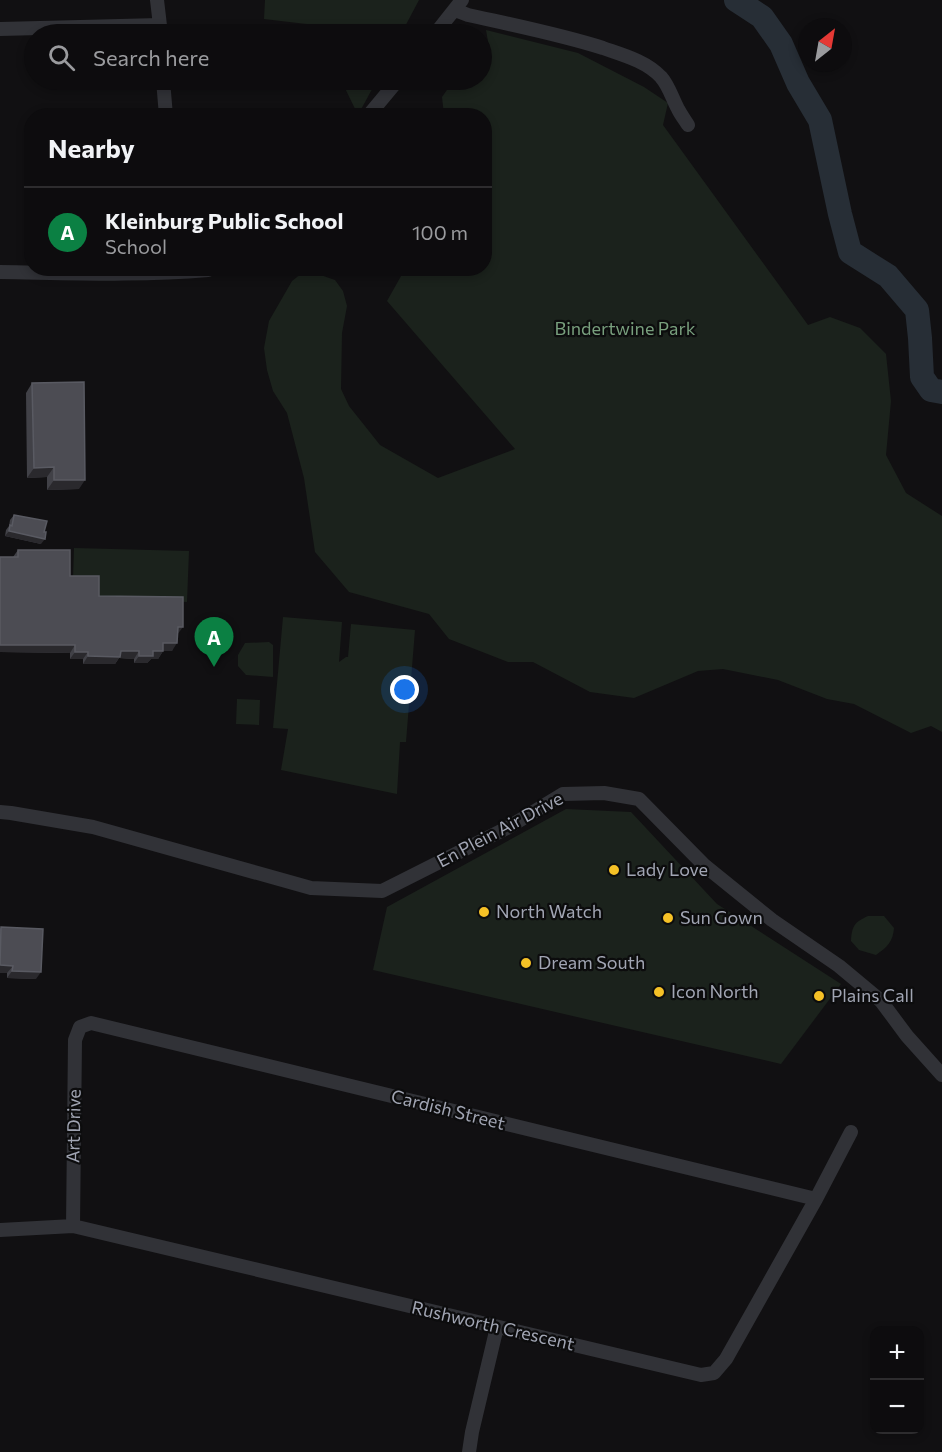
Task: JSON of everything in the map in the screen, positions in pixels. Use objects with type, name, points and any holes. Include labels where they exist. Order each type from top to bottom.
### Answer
[{"type":"street","points":[[157,0],[159,24]]},
{"type":"street","points":[[443,24],[459,5],[468,15],[546,32],[622,54],[647,65],[660,76],[688,124]]},
{"type":"street","points":[[0,29],[24,29]]},
{"type":"street","points":[[164,90],[165,108]]},
{"type":"street","points":[[375,108],[390,90]]},
{"type":"street","points":[[0,272],[24,272]]},
{"type":"street","name":"En Plein Air Drive","points":[[0,812],[93,827],[310,888],[382,891],[507,828],[563,794],[604,793],[639,798],[704,865],[771,920],[840,966],[873,994],[942,1076]]},
{"type":"street","name":"Cardish Street","points":[[80,1027],[91,1023],[816,1199]]},
{"type":"street","name":"Art Drive","points":[[73,1226],[75,1040],[80,1027]]},
{"type":"street","name":"Rushworth Crescent","points":[[0,1230],[73,1226],[701,1375],[714,1373],[726,1359],[851,1132]]},
{"type":"street","points":[[469,1452],[497,1327]]},
{"type":"green space","points":[[265,0],[419,0],[406,24],[306,24],[264,19]]},
{"type":"green space","name":"Bindertwine Park","points":[[492,32],[578,53],[644,87],[668,103],[663,125],[808,325],[830,317],[860,328],[886,354],[891,401],[886,455],[906,493],[942,516],[942,732],[931,726],[911,733],[854,704],[827,699],[778,680],[723,669],[698,671],[634,698],[590,692],[533,662],[508,662],[449,639],[429,614],[349,592],[315,552],[304,478],[287,413],[273,391],[264,348],[269,321],[292,281],[298,276],[323,276],[335,280],[343,291],[347,306],[342,333],[341,389],[349,406],[380,445],[438,478],[515,449],[387,301],[401,276],[492,276],[492,108],[443,108],[442,97],[447,90],[492,90]]},
{"type":"green space","points":[[346,90],[372,90],[362,108],[355,108]]},
{"type":"green space","points":[[74,548],[189,551],[187,602],[99,599],[99,579],[73,578]]},
{"type":"green space","points":[[283,617],[342,622],[339,662],[348,657],[351,624],[415,630],[406,742],[400,742],[397,794],[281,770],[288,729],[273,728]]},
{"type":"green space","points":[[269,642],[273,645],[273,677],[246,675],[238,666],[238,655],[245,643]]},
{"type":"green space","points":[[237,699],[260,700],[259,725],[236,724]]},
{"type":"green space","points":[[566,809],[631,812],[717,904],[841,984],[781,1064],[373,970],[387,907]]},
{"type":"green space","points":[[868,916],[884,916],[894,928],[889,944],[876,955],[859,950],[851,941],[855,925]]},
{"type":"building","points":[[84,382],[85,480],[54,480],[54,467],[34,468],[32,383]]},
{"type":"building","points":[[14,515],[47,521],[45,539],[9,531]]},
{"type":"building","points":[[18,550],[70,550],[70,576],[99,576],[99,596],[183,597],[183,627],[178,627],[177,643],[163,643],[163,651],[153,651],[153,656],[139,656],[139,651],[121,651],[120,657],[88,656],[88,652],[75,652],[75,645],[0,645],[0,557],[18,557]]},
{"type":"building","points":[[1,927],[43,929],[41,972],[12,971],[13,966],[0,965]]},
{"type":"waterway","points":[[736,0],[762,17],[781,44],[798,83],[820,120],[850,252],[888,276],[917,310],[922,377],[931,390],[942,392]]},
{"type":"place","name":"Kleinburg Public School","points":[[214,667]]},
{"type":"place","name":"Lady Love","points":[[614,870]]},
{"type":"place","name":"North Watch","points":[[484,912]]},
{"type":"place","name":"Sun Gown","points":[[668,918]]},
{"type":"place","name":"Dream South","points":[[526,963]]},
{"type":"place","name":"Icon North","points":[[659,992]]},
{"type":"place","name":"Plains Call","points":[[819,996]]}]
